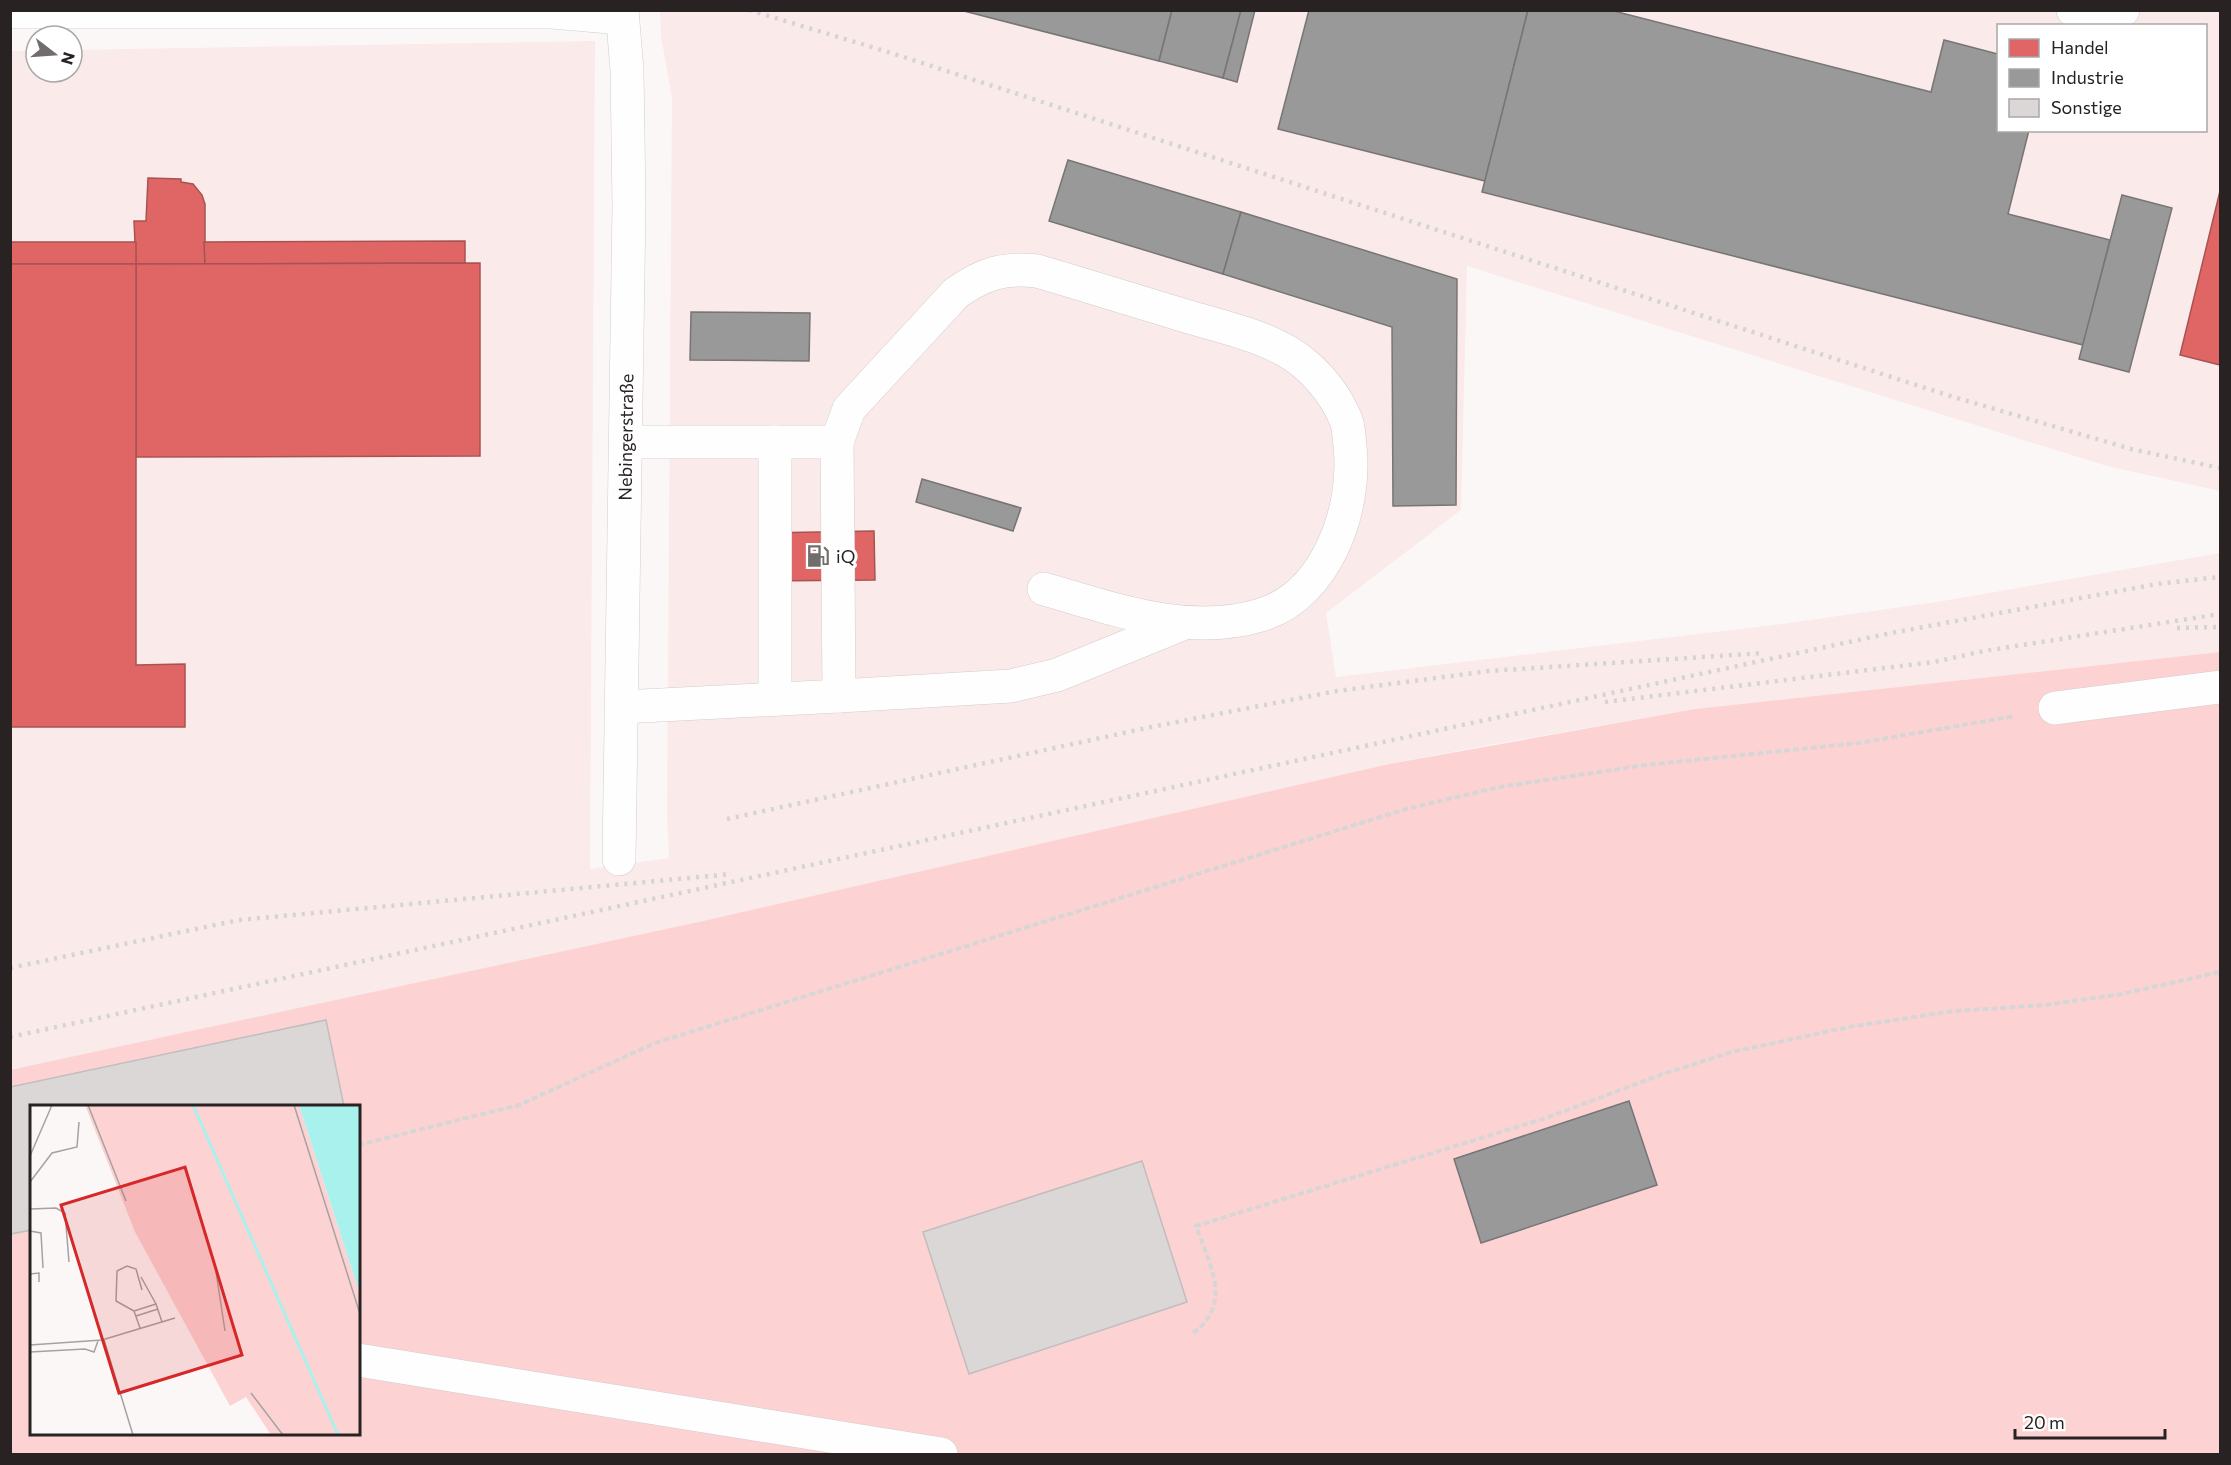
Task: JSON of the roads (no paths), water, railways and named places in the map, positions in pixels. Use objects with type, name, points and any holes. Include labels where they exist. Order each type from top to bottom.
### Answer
[{"type":"street","points":[[2073,10],[2108,14],[2123,10]]},
{"type":"street","name":"Nebingerstraße","points":[[10,12],[622,14],[627,70],[629,205],[619,859]]},
{"type":"street","points":[[622,707],[839,696],[1011,686],[1058,675],[1182,624],[1262,615],[1289,602],[1313,578],[1334,548],[1346,506],[1352,461],[1347,421],[1330,390],[1305,363],[1263,340],[1037,271],[1005,269],[990,272],[956,293],[849,409],[837,442],[839,696]]},
{"type":"street","points":[[626,442],[837,442]]},
{"type":"street","points":[[775,442],[775,699]]},
{"type":"street","points":[[1044,589],[1140,616],[1182,624]]},
{"type":"street","points":[[2055,708],[2220,687]]},
{"type":"street","points":[[360,1360],[941,1455]]},
{"type":"railway","points":[[749,10],[888,52],[1947,395],[2131,449],[2220,468]]},
{"type":"railway","points":[[10,1037],[1891,633],[2157,584],[2220,577]]},
{"type":"railway","points":[[1605,702],[1934,662],[1984,651],[2220,614]]},
{"type":"railway","points":[[2177,628],[2220,627]]},
{"type":"railway","points":[[727,819],[1156,726],[1337,691],[1489,671],[1764,653]]},
{"type":"railway","points":[[10,968],[239,920],[732,874]]},
{"type":"place","name":"iQ","points":[[818,556]]}]
